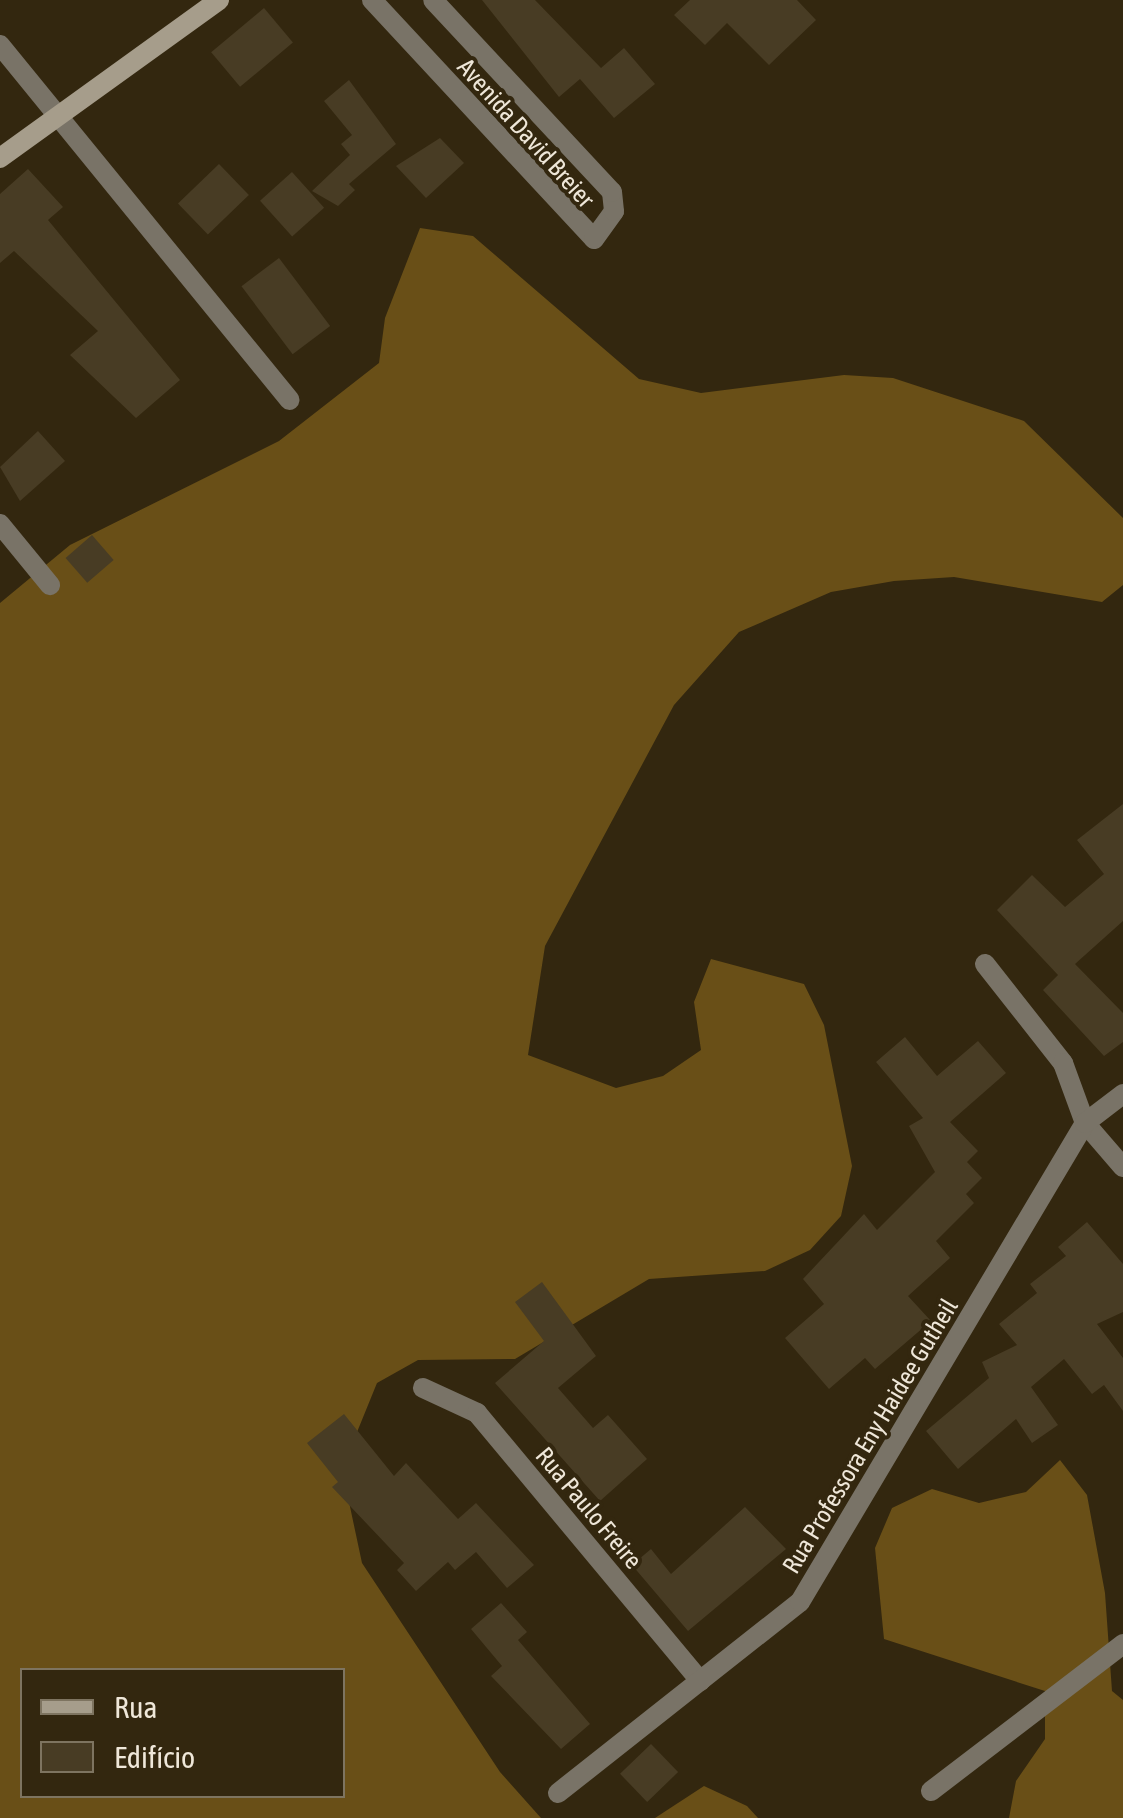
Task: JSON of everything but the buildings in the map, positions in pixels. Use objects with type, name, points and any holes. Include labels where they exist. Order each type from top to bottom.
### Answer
[{"type":"street","points":[[0,158],[218,0]]},
{"type":"street","name":"Avenida David Breier","points":[[372,0],[594,239],[614,211],[612,192],[433,0]]},
{"type":"street","points":[[0,45],[290,400]]},
{"type":"street","points":[[0,524],[50,585]]},
{"type":"street","points":[[986,964],[1062,1063],[1085,1123],[1123,1168]]},
{"type":"street","name":"Rua Professora Eny Haidee Gutheil","points":[[558,1793],[800,1602],[1085,1123],[1123,1094]]},
{"type":"street","name":"Rua Paulo Freire","points":[[424,1388],[477,1413],[700,1681]]},
{"type":"street","points":[[931,1790],[1123,1644]]},
{"type":"shaded area","points":[[420,228],[473,236],[639,379],[701,393],[844,375],[893,378],[1024,421],[1123,518],[1123,585],[1102,602],[954,577],[894,581],[831,592],[739,632],[674,705],[545,946],[528,1055],[616,1088],[663,1076],[701,1050],[694,1002],[711,959],[804,984],[824,1025],[852,1166],[841,1216],[810,1250],[765,1271],[649,1279],[515,1359],[418,1360],[377,1383],[342,1469],[362,1563],[500,1772],[541,1818],[0,1818],[0,603],[70,545],[279,441],[379,363],[385,318]]},
{"type":"shaded area","points":[[1060,1460],[1087,1495],[1105,1593],[1112,1691],[1123,1700],[1123,1818],[1009,1818],[1016,1781],[1045,1739],[1045,1691],[884,1639],[875,1548],[892,1508],[932,1489],[979,1503],[1026,1492]]},
{"type":"shaded area","points":[[704,1786],[747,1806],[758,1818],[655,1818]]}]
